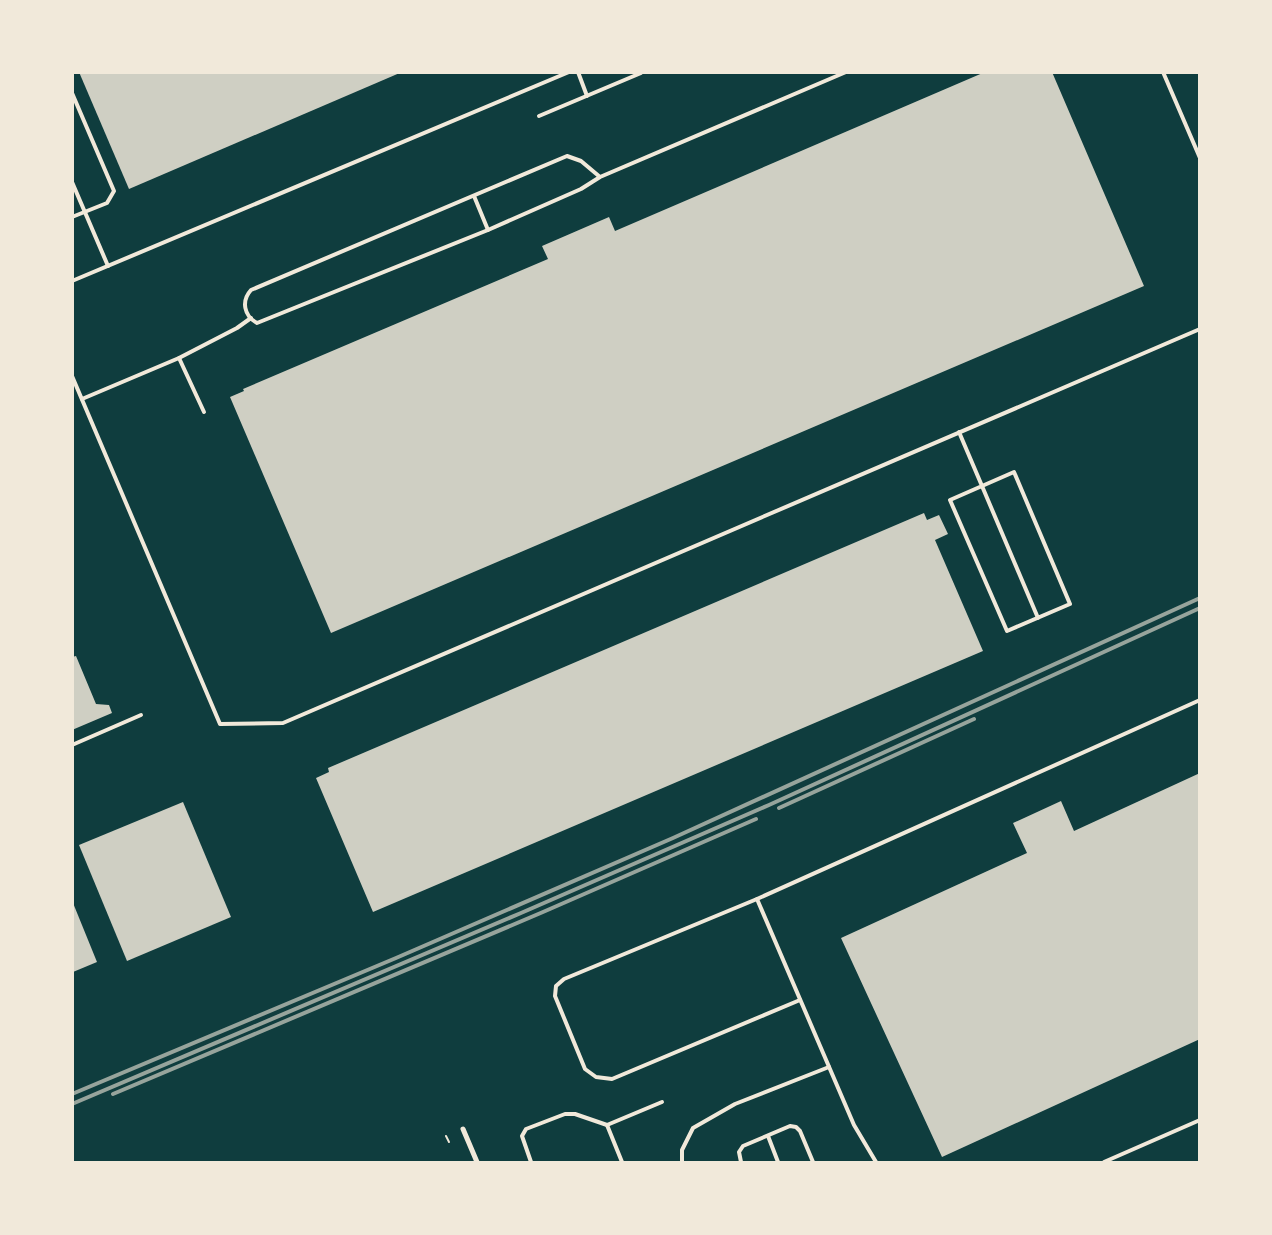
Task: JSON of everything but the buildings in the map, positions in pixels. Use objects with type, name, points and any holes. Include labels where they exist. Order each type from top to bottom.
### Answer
[{"type":"street","points":[[463,1129],[477,1162]]},
{"type":"lane","points":[[72,281],[569,72]]},
{"type":"lane","points":[[578,72],[587,96]]},
{"type":"lane","points":[[600,177],[581,161],[567,156],[252,290],[246,296],[245,307],[251,318],[257,323],[488,230],[581,189],[600,177],[846,72]]},
{"type":"lane","points":[[1163,72],[1200,158]]},
{"type":"lane","points":[[539,116],[641,73]]},
{"type":"lane","points":[[72,93],[114,191],[107,203],[72,217]]},
{"type":"lane","points":[[72,182],[108,266]]},
{"type":"lane","points":[[474,196],[488,230]]},
{"type":"lane","points":[[82,399],[179,358],[237,328],[251,318]]},
{"type":"lane","points":[[72,376],[220,724],[283,722],[1200,329]]},
{"type":"lane","points":[[179,358],[204,412]]},
{"type":"lane","points":[[959,432],[1038,618]]},
{"type":"lane","points":[[1014,472],[1070,604],[1007,631],[950,500],[982,486],[1014,472]]},
{"type":"lane","points":[[800,1000],[612,1079],[596,1076],[585,1069],[555,996],[556,986],[564,978],[757,898],[1200,700]]},
{"type":"lane","points":[[72,745],[141,715]]},
{"type":"lane","points":[[757,898],[854,1125],[876,1162]]},
{"type":"lane","points":[[682,1162],[682,1150],[693,1128],[735,1104],[829,1067]]},
{"type":"lane","points":[[531,1162],[522,1136],[526,1129],[565,1114],[575,1114],[607,1125],[662,1102]]},
{"type":"lane","points":[[1104,1162],[1200,1120]]},
{"type":"lane","points":[[607,1125],[622,1162]]},
{"type":"lane","points":[[741,1162],[739,1152],[743,1146],[790,1126],[796,1126],[800,1131],[813,1162]]},
{"type":"lane","points":[[768,1136],[778,1162]]},
{"type":"path","points":[[446,1136],[449,1142]]},
{"type":"railway","points":[[72,1094],[396,958],[673,838],[1200,598]]},
{"type":"railway","points":[[72,1104],[769,805],[1200,608]]},
{"type":"railway","points":[[779,808],[974,719]]},
{"type":"railway","points":[[113,1094],[543,912],[756,819]]}]
